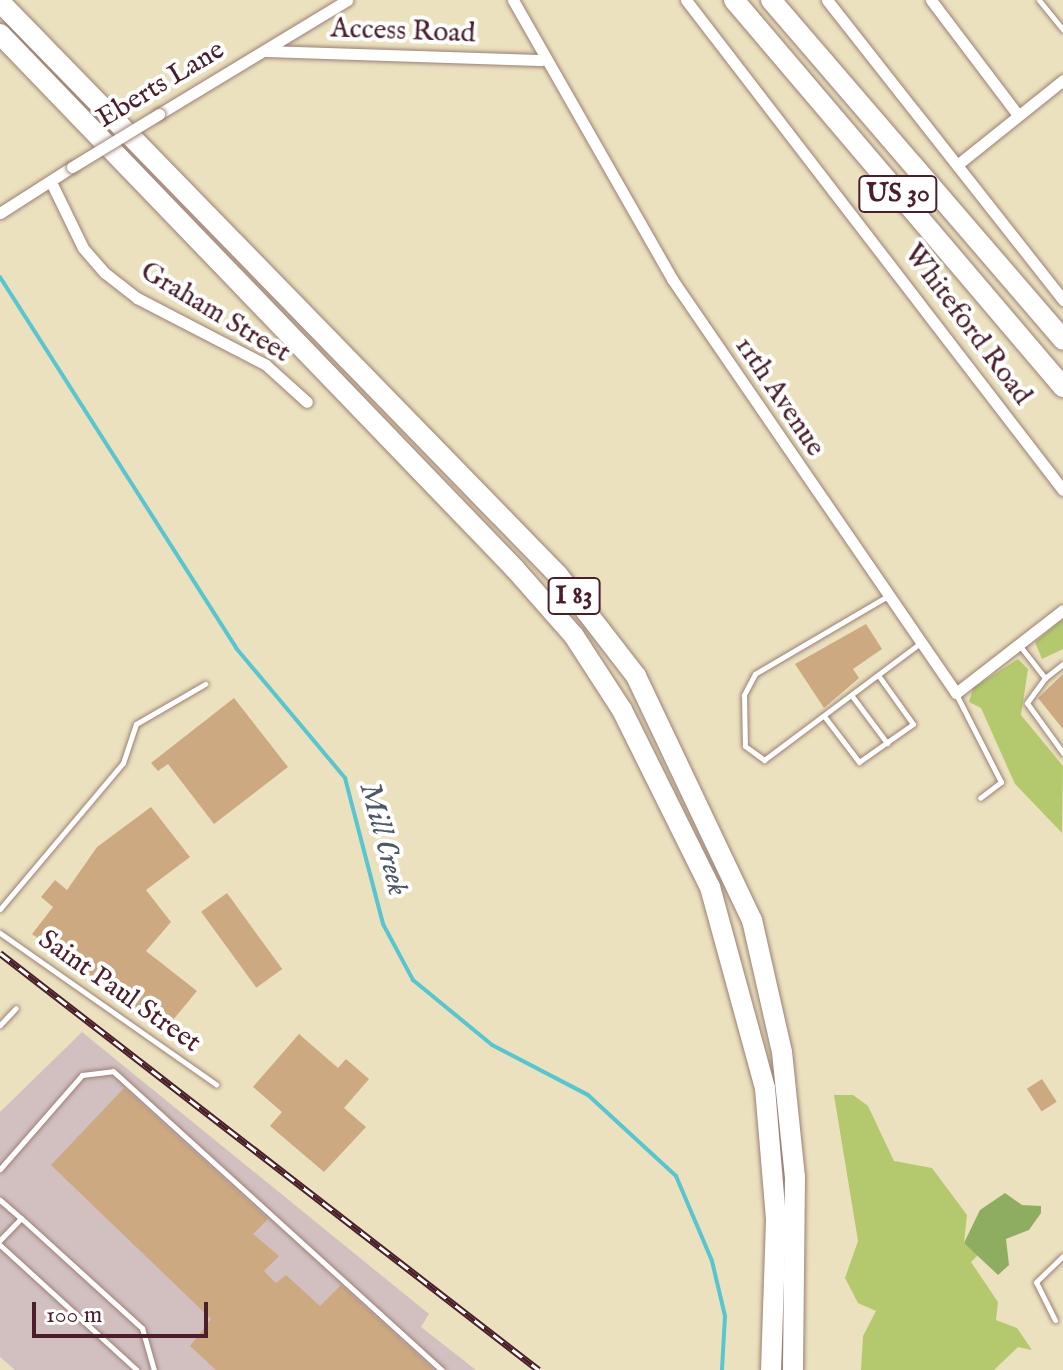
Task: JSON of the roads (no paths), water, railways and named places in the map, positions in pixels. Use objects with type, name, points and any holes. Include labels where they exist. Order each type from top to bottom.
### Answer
[{"type":"highway","name":"US 30","points":[[734,0],[1063,387]]},
{"type":"highway","name":"US 30","points":[[771,0],[1063,340]]},
{"type":"highway","name":"I 83","points":[[0,2],[558,575],[636,676],[752,920],[782,1052],[795,1177],[793,1370]]},
{"type":"highway","name":"I 83","points":[[0,34],[515,569],[574,636],[622,710],[710,887],[762,1073],[776,1220],[771,1370]]},
{"type":"street","name":"Eberts Lane","points":[[0,213],[347,0]]},
{"type":"street","name":"11th Avenue","points":[[513,0],[541,60],[672,279],[886,597],[956,693]]},
{"type":"street","name":"Whiteford Road","points":[[686,0],[1063,490]]},
{"type":"street","points":[[827,0],[1063,300]]},
{"type":"street","points":[[931,0],[1018,115]]},
{"type":"street","name":"Access Road","points":[[264,51],[541,60]]},
{"type":"street","points":[[957,165],[1063,80]]},
{"type":"street","name":"Graham Street","points":[[51,182],[66,221],[105,273],[137,298],[266,365],[307,402]]},
{"type":"street","points":[[956,693],[1063,610]]},
{"type":"lane","points":[[1039,0],[1063,30]]},
{"type":"lane","points":[[886,597],[755,674],[744,695],[745,746],[764,760],[919,644]]},
{"type":"lane","points":[[1018,645],[1045,678]]},
{"type":"lane","points":[[1063,664],[1045,678],[1027,703],[1063,753]]},
{"type":"lane","points":[[824,716],[859,762],[913,724],[878,675]]},
{"type":"lane","points":[[0,909],[123,763],[136,724],[205,684]]},
{"type":"lane","points":[[956,693],[1001,782],[980,798]]},
{"type":"lane","points":[[851,695],[887,743]]},
{"type":"lane","name":"Saint Paul Street","points":[[0,933],[216,1084]]},
{"type":"lane","points":[[0,1025],[16,1008]]},
{"type":"lane","points":[[0,1169],[82,1075],[113,1071],[442,1370]]},
{"type":"lane","points":[[0,1200],[142,1328],[154,1370]]},
{"type":"lane","points":[[21,1218],[0,1243],[137,1370]]},
{"type":"lane","points":[[1055,1320],[1036,1282],[1063,1256]]},
{"type":"waterway","name":"Mill Creek","points":[[0,277],[236,648],[345,778],[383,924],[413,980],[492,1045],[588,1095],[676,1176],[712,1261],[725,1316],[722,1370]]},
{"type":"railway","points":[[0,953],[539,1370]]}]
